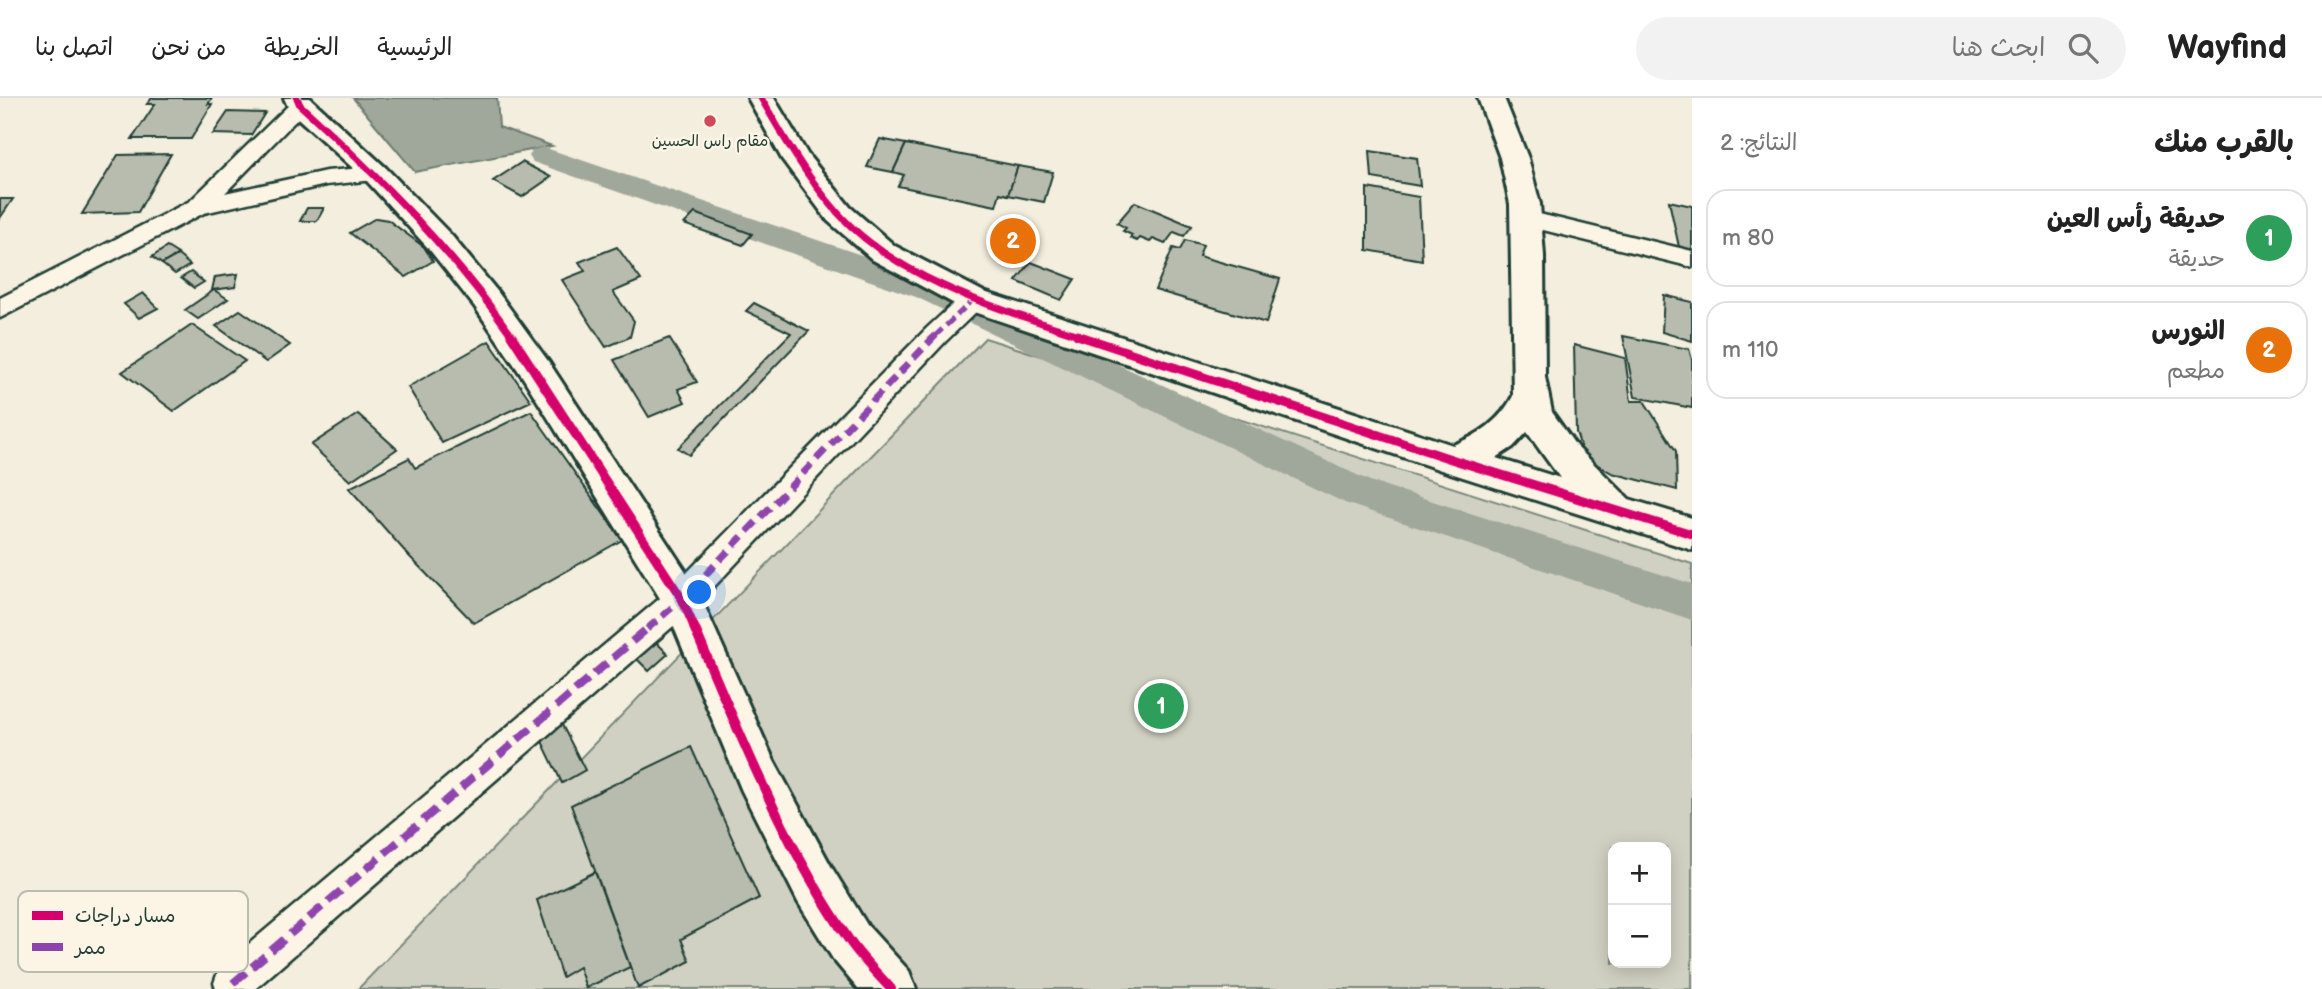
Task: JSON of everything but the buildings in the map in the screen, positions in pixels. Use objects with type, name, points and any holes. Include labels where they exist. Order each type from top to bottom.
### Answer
[{"type":"street","points":[[761,98],[796,159],[839,214],[884,253],[973,300],[1454,460],[1692,534]]},
{"type":"street","points":[[1491,98],[1514,156],[1527,219],[1530,396],[1542,424],[1562,454],[1590,484],[1624,512]]},
{"type":"street","points":[[197,207],[299,102],[376,174],[440,242],[486,299],[536,370],[682,598],[758,776],[815,885],[850,942],[891,989]]},
{"type":"street","points":[[0,309],[197,207],[326,178],[376,174]]},
{"type":"street","points":[[1527,219],[1692,259]]},
{"type":"street","points":[[248,970],[682,598],[973,300]]},
{"type":"street","points":[[1454,460],[1483,449],[1505,435],[1521,416],[1530,396]]},
{"type":"street","points":[[233,983],[246,972]]},
{"type":"shaded area","points":[[353,98],[497,98],[499,127],[552,146],[415,172]]},
{"type":"shaded area","points":[[985,338],[1692,564],[1692,989],[358,989]]},
{"type":"waterway","points":[[543,156],[927,289],[1358,492],[1692,602]]},
{"type":"marked path","points":[[248,970],[682,599],[936,335],[973,300]]},
{"type":"marked path","points":[[233,983],[246,972]]},
{"type":"cycle path","points":[[297,98],[300,105],[376,174],[440,242],[486,299],[536,370],[682,599],[758,776],[815,885],[850,942],[891,989]]},
{"type":"cycle path","points":[[761,98],[796,159],[839,214],[884,253],[973,300],[1454,460],[1692,534]]},
{"type":"place","name":"مقام راس الحسين","points":[[710,121]]},
{"type":"place","name":"النورس","points":[[1013,241]]},
{"type":"place","name":"حديقة رأس العين","points":[[1161,706]]}]
